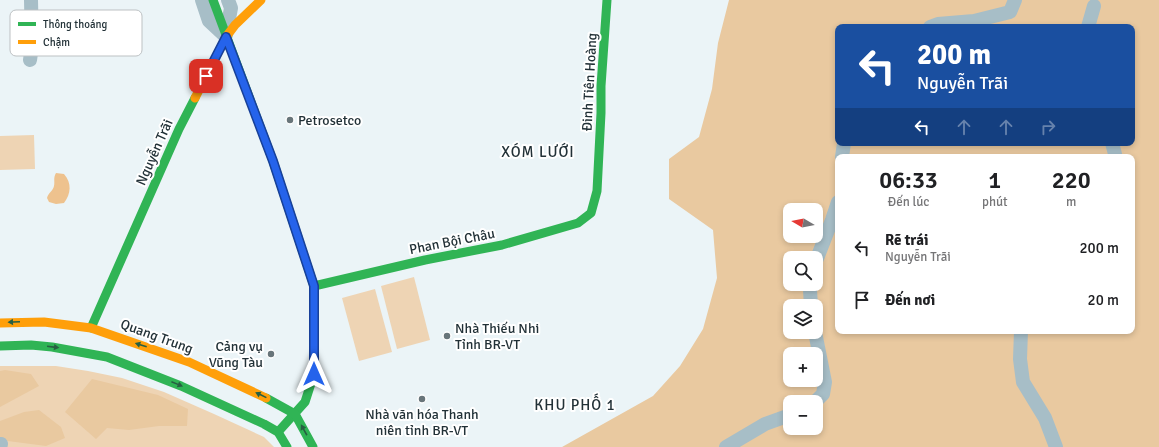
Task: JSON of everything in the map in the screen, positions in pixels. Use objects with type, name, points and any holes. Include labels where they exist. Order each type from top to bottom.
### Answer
[{"type":"main road","points":[[213,0],[273,161],[314,286],[314,374],[305,402],[278,432]]},
{"type":"main road","name":"Nguyễn Trãi","points":[[90,328],[179,128],[226,37],[235,25],[261,0]]},
{"type":"main road","name":"Đinh Tiên Hoàng","points":[[591,213],[597,191],[601,86],[607,0]]},
{"type":"main road","name":"Phan Bội Châu","points":[[314,286],[425,260],[502,246],[578,223],[591,213]]},
{"type":"main road","name":"Quang Trung","points":[[0,323],[44,322],[90,328],[189,362],[261,395],[295,414]]},
{"type":"main road","points":[[0,346],[52,347],[107,358],[181,386],[246,415],[278,432],[287,447]]},
{"type":"main road","points":[[295,414],[313,447]]},
{"type":"street","points":[[31,0],[31,10]]},
{"type":"street","points":[[202,0],[209,21],[226,37]]},
{"type":"street","points":[[226,37],[231,8],[228,0]]},
{"type":"street","points":[[938,24],[974,21],[1010,12],[1015,0]]},
{"type":"street","points":[[1089,24],[1094,6]]},
{"type":"street","points":[[30,60],[31,56]]},
{"type":"street","points":[[820,251],[835,211]]},
{"type":"street","points":[[1021,334],[1020,359],[1023,382],[1045,418],[1056,447]]},
{"type":"street","points":[[817,339],[826,382],[822,395]]},
{"type":"street","points":[[726,447],[765,424],[783,418]]},
{"type":"shaded area","points":[[729,0],[1159,0],[1159,447],[562,447],[653,396],[680,366],[703,329],[717,278],[713,230],[669,199],[669,159],[699,137],[712,89],[718,43]]},
{"type":"shaded area","points":[[34,135],[35,169],[0,170],[0,136]]},
{"type":"shaded area","points":[[56,173],[64,174],[67,177],[70,188],[64,203],[56,204],[49,202],[47,198],[53,188]]},
{"type":"shaded area","points":[[414,277],[430,340],[397,349],[381,286]]},
{"type":"shaded area","points":[[375,289],[392,352],[359,361],[342,298]]},
{"type":"shaded area","points":[[0,366],[56,366],[122,378],[164,392],[214,414],[264,437],[274,447],[0,447]]},
{"type":"shaded area","points":[[5,370],[31,374],[39,386],[0,407],[0,371]]},
{"type":"shaded area","points":[[92,379],[158,395],[188,409],[187,426],[159,426],[129,430],[107,428],[96,439],[65,412]]},
{"type":"shaded area","points":[[39,410],[61,427],[65,438],[46,446],[0,440],[0,421],[24,412]]},
{"type":"traffic: fast","points":[[213,0],[273,161],[314,286],[314,374],[305,402],[278,432]]},
{"type":"traffic: fast","points":[[314,286],[425,260],[502,245],[578,223],[591,213],[597,191],[601,86],[607,0]]},
{"type":"traffic: fast","points":[[91,328],[179,129],[195,98]]},
{"type":"traffic: fast","points":[[0,346],[31,345],[52,347],[107,357],[181,386],[264,424],[278,432],[287,447]]},
{"type":"traffic: fast","points":[[266,398],[295,414],[313,447]]},
{"type":"traffic: slow","points":[[195,98],[226,37],[235,25],[261,0]]},
{"type":"traffic: slow","points":[[0,323],[44,322],[91,328],[189,362],[266,398]]},
{"type":"place","name":"Petrosetco","points":[[290,120]]},
{"type":"place","name":"Nhà Thiếu Nhi Tỉnh BR-VT","points":[[447,336]]},
{"type":"place","name":"Cảng vụ Vũng Tàu","points":[[271,354]]},
{"type":"place","name":"Nhà văn hóa Thanh niên tỉnh BR-VT","points":[[422,399]]},
{"type":"district","name":"XÓM LƯỚI","points":[[538,152]]},
{"type":"district","name":"KHU PHỐ 1","points":[[575,405]]},
{"type":"route","points":[[206,76],[226,37],[273,161],[314,286],[314,374]]}]
